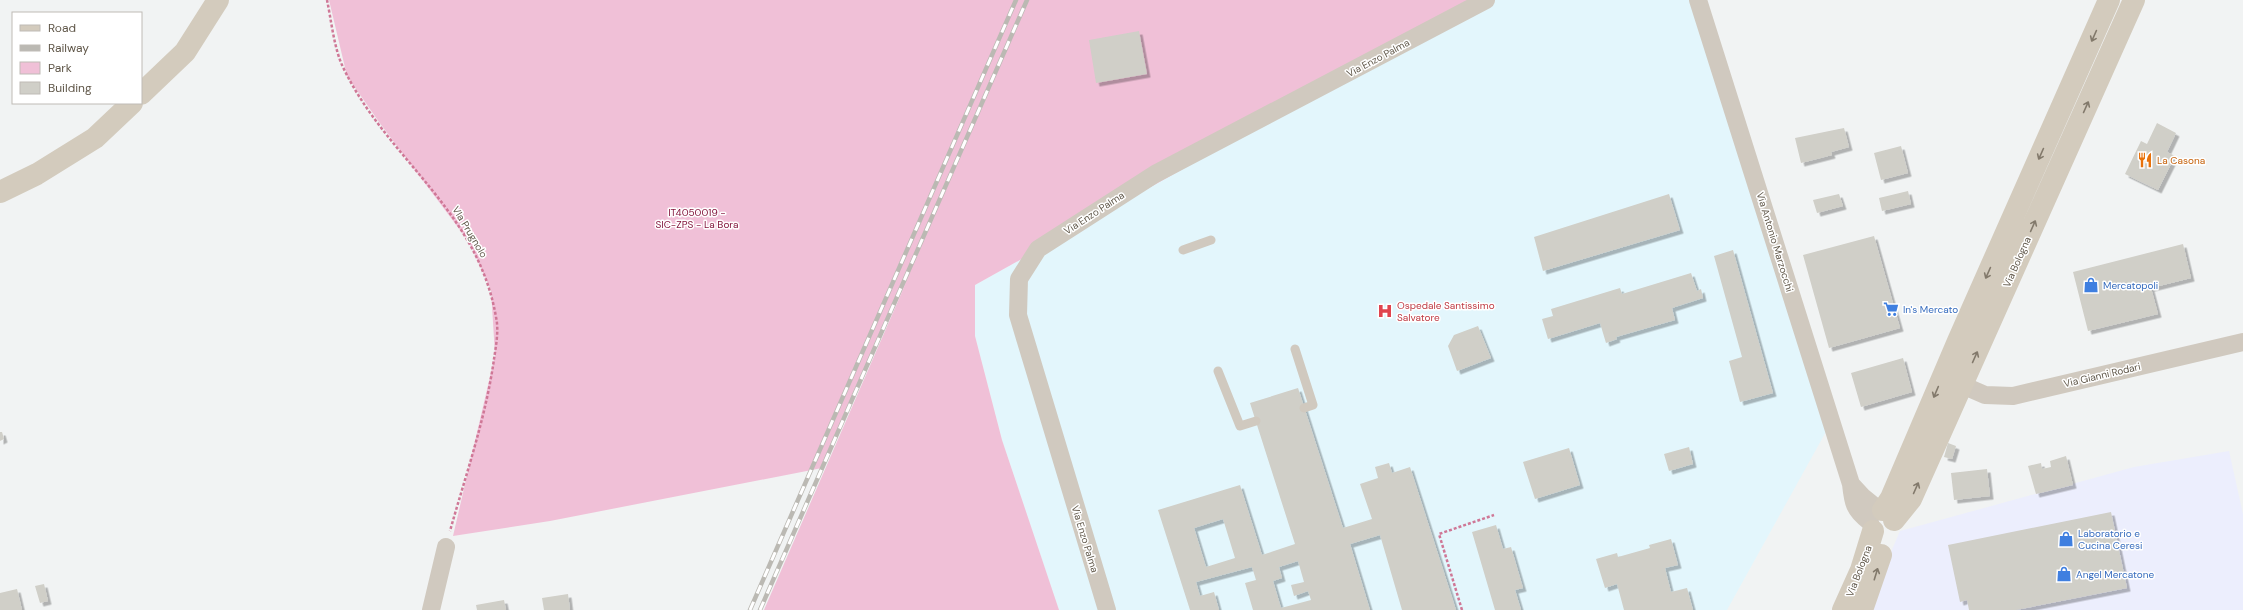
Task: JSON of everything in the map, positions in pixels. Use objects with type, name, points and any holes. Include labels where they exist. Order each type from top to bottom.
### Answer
[{"type":"main road","points":[[142,93],[185,52],[218,0]]},
{"type":"main road","name":"Via Bologna","points":[[1843,610],[1958,341],[2110,0]]},
{"type":"main road","name":"Via Bologna","points":[[1862,610],[1875,576],[1881,521],[1911,499],[2134,0]]},
{"type":"main road","points":[[0,192],[37,174],[95,138],[131,104]]},
{"type":"street","name":"Via Enzo Palma","points":[[1107,610],[1018,315],[1020,279],[1023,273],[1038,249],[1155,174],[1486,0]]},
{"type":"street","name":"Via Antonio Marzocchi","points":[[1698,0],[1851,484],[1853,502],[1859,514],[1881,521]]},
{"type":"street","name":"Via Gianni Rodari","points":[[1962,385],[1985,395],[2013,396],[2243,342]]},
{"type":"street","points":[[432,610],[446,547]]},
{"type":"lane","points":[[1183,250],[1211,240]]},
{"type":"lane","points":[[1295,349],[1313,405],[1304,408]]},
{"type":"lane","points":[[1218,371],[1240,426],[1256,421]]},
{"type":"path","name":"VIa Prugnolo","points":[[327,0],[341,63],[348,77],[359,97],[387,134],[454,216],[479,259],[496,318],[495,349],[489,392],[446,547]]},
{"type":"path","points":[[1462,610],[1439,534],[1494,515]]},
{"type":"shaded area","name":"Ospedale Santissimo Salvatore","points":[[1486,0],[1691,0],[1828,428],[1727,610],[1059,610],[1002,440],[975,336],[975,285]]},
{"type":"shaded area","points":[[2229,451],[2243,514],[2243,610],[1866,610],[1900,531],[2134,467]]},
{"type":"green space","name":"IT4050019 - SIC-ZPS - La Bora","points":[[329,0],[1486,0],[975,285],[975,336],[1002,440],[1059,610],[764,610],[908,278],[822,468],[550,521],[453,536],[495,355],[491,290],[469,242],[379,122],[347,76]]},
{"type":"building","points":[[1139,31],[1147,74],[1096,83],[1089,40]]},
{"type":"building","points":[[2157,123],[2176,133],[2167,152],[2175,156],[2158,190],[2125,174],[2141,141],[2147,144]]},
{"type":"building","points":[[1844,128],[1849,147],[1831,152],[1832,155],[1801,163],[1795,138]]},
{"type":"building","points":[[1901,146],[1908,173],[1881,180],[1874,153]]},
{"type":"building","points":[[1908,191],[1911,204],[1882,211],[1879,198]]},
{"type":"building","points":[[1669,194],[1680,230],[1543,271],[1534,237]]},
{"type":"building","points":[[1839,194],[1843,206],[1817,213],[1813,200]]},
{"type":"building","points":[[1874,236],[1900,328],[1829,348],[1803,255]]},
{"type":"building","points":[[2183,244],[2191,278],[2151,288],[2158,314],[2088,331],[2073,272]]},
{"type":"building","points":[[1733,250],[1773,393],[1740,402],[1729,361],[1742,357],[1714,256]]},
{"type":"building","points":[[1691,273],[1697,291],[1701,289],[1703,298],[1672,308],[1675,320],[1616,337],[1617,339],[1606,343],[1600,323],[1548,339],[1542,319],[1553,316],[1551,309],[1620,288],[1622,294]]},
{"type":"building","points":[[1478,326],[1491,358],[1457,371],[1448,346],[1454,335]]},
{"type":"building","points":[[1903,358],[1912,392],[1861,407],[1851,373]]},
{"type":"building","points":[[1298,388],[1343,528],[1372,519],[1360,484],[1378,478],[1375,467],[1389,463],[1392,473],[1410,467],[1456,610],[1402,610],[1380,535],[1350,544],[1370,610],[1253,610],[1245,583],[1256,580],[1252,567],[1196,582],[1200,596],[1214,592],[1219,610],[1190,610],[1158,510],[1240,485],[1262,555],[1295,544],[1250,403]],"holes":[[[1223,519],[1235,558],[1206,567],[1194,528]],[[1298,561],[1304,582],[1291,585],[1294,596],[1308,591],[1311,600],[1281,608],[1273,581],[1282,578],[1279,567]]]},
{"type":"building","points":[[0,432],[2,432],[4,439],[0,441]]},
{"type":"building","points":[[1948,443],[1956,446],[1952,459],[1944,457]]},
{"type":"building","points":[[1689,447],[1693,464],[1669,471],[1664,454]]},
{"type":"building","points":[[1569,448],[1580,485],[1535,499],[1523,462]]},
{"type":"building","points":[[2066,456],[2073,485],[2036,494],[2028,466],[2041,463],[2042,469],[2051,467],[2050,461]]},
{"type":"building","points":[[1987,469],[1990,496],[1954,500],[1951,473]]},
{"type":"building","points":[[2111,512],[2127,588],[2016,610],[1969,610],[1967,600],[1960,602],[1948,545]]},
{"type":"building","points":[[1496,525],[1503,549],[1511,547],[1523,588],[1515,590],[1521,610],[1495,610],[1472,532]]},
{"type":"building","points":[[1671,539],[1678,565],[1665,568],[1671,592],[1687,588],[1693,610],[1624,610],[1617,584],[1605,588],[1596,559],[1617,553],[1618,557],[1650,548],[1649,545]]},
{"type":"building","points":[[44,584],[48,601],[40,603],[35,586]]},
{"type":"building","points":[[17,589],[22,610],[0,610],[0,593]]},
{"type":"building","points":[[568,594],[570,610],[544,610],[542,598]]},
{"type":"building","points":[[504,600],[506,610],[477,610],[476,605]]},
{"type":"railway","points":[[750,610],[1016,0]]},
{"type":"railway","points":[[760,610],[1027,0]]},
{"type":"place","name":"La Casona","points":[[2145,160]]},
{"type":"place","name":"Mercatopoli","points":[[2091,285]]},
{"type":"place","name":"In's Mercato","points":[[1891,309]]},
{"type":"place","name":"Ospedale Santissimo Salvatore","points":[[1385,311]]},
{"type":"place","name":"Laboratorio e Cucina Ceresi","points":[[2066,539]]},
{"type":"place","name":"Angel Mercatone","points":[[2064,574]]}]
